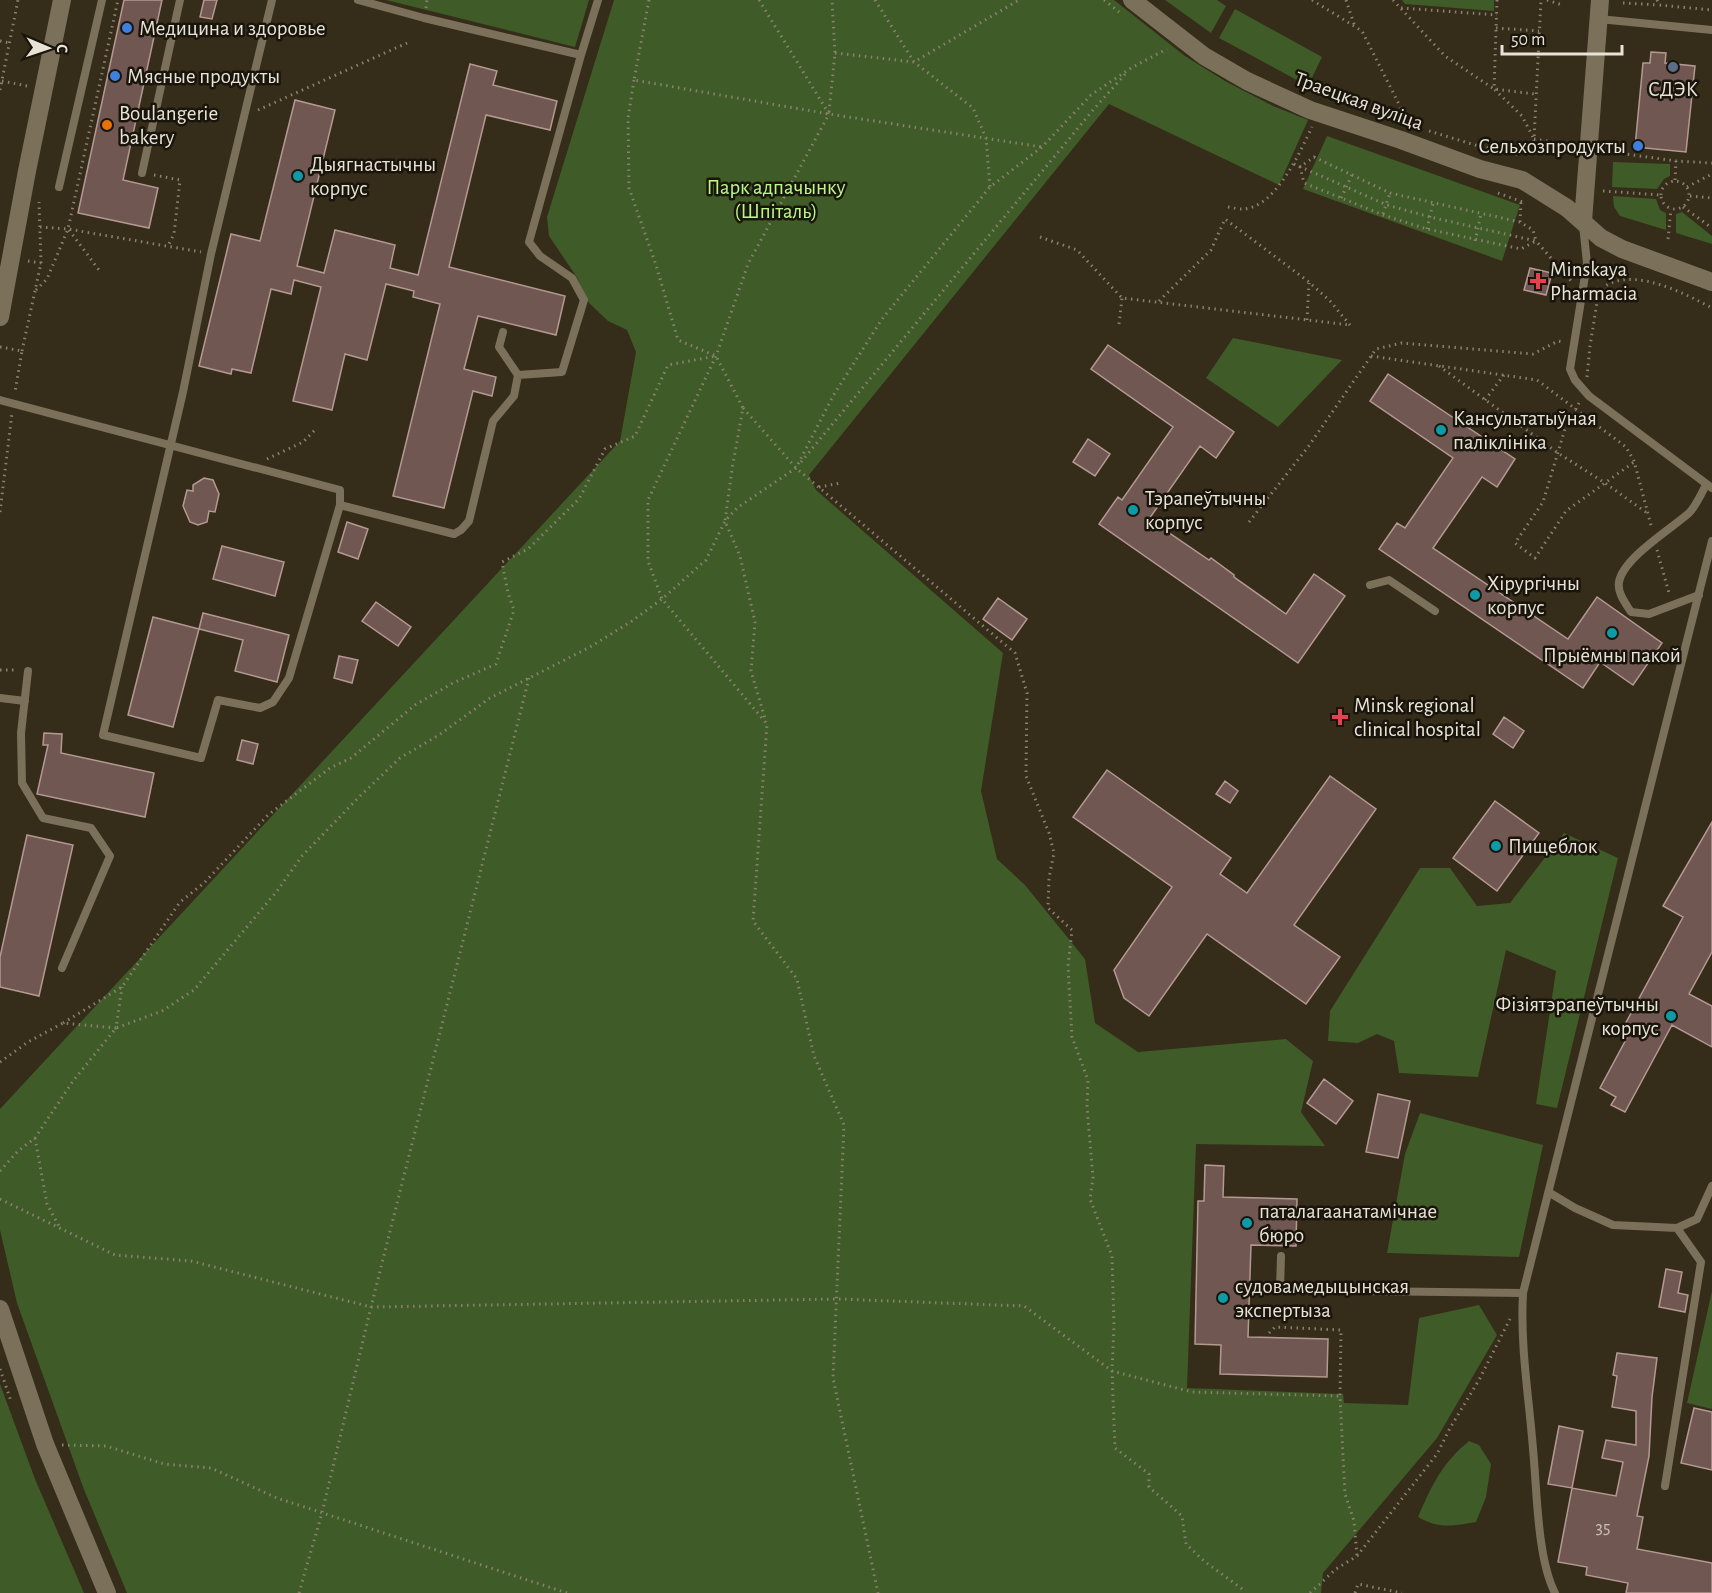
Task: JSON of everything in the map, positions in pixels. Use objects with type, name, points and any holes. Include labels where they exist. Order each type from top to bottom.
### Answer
[{"type":"main road","points":[[0,317],[62,0]]},
{"type":"main road","name":"Траецкая вуліца","points":[[1131,0],[1212,61],[1286,100],[1480,169],[1522,180],[1583,221],[1601,238],[1622,249],[1712,282]]},
{"type":"main road","points":[[1583,221],[1600,0]]},
{"type":"main road","points":[[0,1309],[45,1444],[107,1593]]},
{"type":"lane","points":[[59,188],[102,0]]},
{"type":"lane","points":[[142,173],[180,0]]},
{"type":"lane","points":[[0,400],[170,444],[340,490],[340,505],[289,678],[273,702],[260,708],[218,700],[201,758],[103,735],[170,444],[183,392],[211,254],[272,0]]},
{"type":"lane","points":[[358,0],[581,55]]},
{"type":"lane","points":[[518,375],[562,372],[584,300],[572,278],[540,256],[529,242],[598,0]]},
{"type":"lane","points":[[1599,19],[1712,30]]},
{"type":"lane","points":[[1583,221],[1587,263],[1570,369],[1575,380],[1588,396],[1709,486],[1712,494]]},
{"type":"lane","points":[[340,505],[454,534],[461,530],[469,521],[493,421],[514,396],[518,375],[499,347],[503,332]]},
{"type":"lane","points":[[1698,595],[1650,614],[1632,612],[1623,600],[1619,583],[1626,567],[1654,539],[1690,511],[1709,486]]},
{"type":"lane","points":[[1555,1593],[1548,1579],[1540,1527],[1523,1357],[1523,1293],[1712,542]]},
{"type":"lane","points":[[1370,585],[1389,580],[1435,611]]},
{"type":"lane","points":[[28,671],[21,733],[22,783],[43,819],[91,828],[110,856],[62,968]]},
{"type":"lane","points":[[0,698],[24,700]]},
{"type":"lane","points":[[1550,1193],[1575,1208],[1613,1225],[1677,1228],[1697,1219],[1712,1186]]},
{"type":"lane","points":[[1665,1486],[1701,1262],[1677,1228]]},
{"type":"lane","points":[[1281,1256],[1280,1290],[1523,1293]]},
{"type":"path","points":[[0,90],[2,67],[18,0]]},
{"type":"path","points":[[35,292],[47,279],[68,229],[118,0]]},
{"type":"path","points":[[649,0],[628,118],[629,188],[656,265],[678,340],[716,356],[743,408],[796,468],[1015,653],[1027,693],[1026,776],[1049,833],[1054,853],[1049,878],[1048,908],[1072,930],[1068,966],[1072,1037],[1088,1080],[1087,1107],[1094,1179],[1090,1198],[1112,1256],[1115,1448],[1149,1474],[1149,1487],[1182,1516],[1186,1544],[1204,1561],[1241,1588],[1244,1593]]},
{"type":"path","points":[[759,0],[829,114]]},
{"type":"path","points":[[766,724],[662,598],[648,561],[648,500],[716,356],[748,264],[829,114],[835,53],[832,0]]},
{"type":"path","points":[[874,0],[914,62],[973,108],[986,138],[990,187]]},
{"type":"path","points":[[835,53],[914,62],[1019,0]]},
{"type":"path","points":[[1312,0],[1362,31],[1410,126]]},
{"type":"path","points":[[1346,0],[1355,27]]},
{"type":"path","points":[[1393,0],[1445,56],[1494,89],[1521,116],[1534,139]]},
{"type":"path","points":[[1494,89],[1497,0]]},
{"type":"path","points":[[1419,128],[1475,145],[1516,154],[1531,150],[1534,139],[1541,0]]},
{"type":"path","points":[[1547,0],[1562,5]]},
{"type":"path","points":[[1657,0],[1659,5]]},
{"type":"path","points":[[1623,3],[1712,10]]},
{"type":"path","points":[[1401,8],[1497,15]]},
{"type":"path","points":[[113,24],[118,25]]},
{"type":"path","points":[[1495,28],[1539,31]]},
{"type":"path","points":[[796,468],[834,396],[882,319],[990,187],[1042,147],[1091,95],[1131,68],[1183,40]]},
{"type":"path","points":[[0,42],[9,43]]},
{"type":"path","points":[[243,116],[407,43]]},
{"type":"path","points":[[63,1023],[116,1028],[162,1011],[194,990],[277,891],[302,856],[400,758],[439,735],[490,698],[590,648],[632,621],[706,560],[725,521],[737,508],[796,468],[1085,119],[1131,68]]},
{"type":"path","points":[[634,80],[829,114],[1042,147]]},
{"type":"path","points":[[2,81],[44,89]]},
{"type":"path","points":[[1494,89],[1535,94]]},
{"type":"path","points":[[1228,207],[1244,209],[1259,204],[1270,195],[1294,164],[1312,127]]},
{"type":"path","points":[[1534,139],[1574,145]]},
{"type":"path","points":[[1608,152],[1712,163]]},
{"type":"path","points":[[1300,167],[1314,157],[1390,193],[1520,222],[1533,230],[1536,241],[1571,282],[1598,296]]},
{"type":"path","points":[[1675,180],[1676,161]]},
{"type":"path","points":[[1294,164],[1387,205],[1536,241]]},
{"type":"path","points":[[1300,167],[1304,183],[1383,215],[1427,229],[1521,249],[1536,241]]},
{"type":"path","points":[[142,173],[180,180],[174,234],[168,246]]},
{"type":"path","points":[[1687,186],[1712,174]]},
{"type":"path","points":[[1341,198],[1352,175]]},
{"type":"path","points":[[1671,209],[1662,201],[1660,195],[1665,184],[1675,180],[1687,186],[1689,196],[1683,207]]},
{"type":"path","points":[[1603,191],[1660,195]]},
{"type":"path","points":[[1383,215],[1390,193]]},
{"type":"path","points":[[1689,196],[1712,198]]},
{"type":"path","points":[[1520,222],[1521,201]]},
{"type":"path","points":[[1427,229],[1433,203]]},
{"type":"path","points":[[1671,209],[1683,207],[1712,228]]},
{"type":"path","points":[[1668,239],[1671,209]]},
{"type":"path","points":[[1475,241],[1481,214]]},
{"type":"path","points":[[1041,237],[1077,250],[1122,298],[1350,325],[1330,301],[1309,282],[1225,219],[1211,250],[1158,302]]},
{"type":"path","points":[[0,512],[13,403],[41,263],[40,226],[211,254]]},
{"type":"path","points":[[68,229],[99,270]]},
{"type":"path","points":[[1634,462],[1566,511],[1534,558],[1515,543],[1543,502],[1564,429],[1586,391],[1591,336],[1598,296],[1606,285],[1630,278],[1666,287],[1712,308]]},
{"type":"path","points":[[1306,320],[1309,282]]},
{"type":"path","points":[[1119,324],[1122,298]]},
{"type":"path","points":[[1249,522],[1308,447],[1376,349],[1402,343],[1533,354],[1558,341],[1573,344]]},
{"type":"path","points":[[0,347],[22,351]]},
{"type":"path","points":[[0,1062],[28,1042],[122,987],[180,902],[204,883],[268,815],[330,768],[351,758],[414,705],[453,683],[496,664],[514,610],[502,562],[528,549],[579,499],[605,449],[635,436],[668,365],[716,356]]},
{"type":"path","points":[[1371,356],[1537,380],[1626,447],[1634,462],[1673,606]]},
{"type":"path","points":[[1438,365],[1558,453],[1648,514]]},
{"type":"path","points":[[1485,400],[1504,375]]},
{"type":"path","points":[[743,408],[725,521],[740,556],[755,622],[751,671],[766,724],[753,921],[797,979],[814,1056],[844,1125],[834,1378],[878,1593]]},
{"type":"path","points":[[252,466],[303,442],[316,429]]},
{"type":"path","points":[[819,487],[841,483]]},
{"type":"path","points":[[0,670],[28,671]]},
{"type":"path","points":[[299,1593],[322,1513],[371,1307],[529,678]]},
{"type":"path","points":[[0,1171],[18,1151],[35,1138],[73,1081],[116,1028],[122,987]]},
{"type":"path","points":[[35,1138],[47,1204],[61,1229]]},
{"type":"path","points":[[0,1199],[115,1255],[191,1261],[371,1307],[837,1299],[1024,1306],[1112,1371],[1192,1392],[1340,1396]]},
{"type":"path","points":[[1311,1593],[1336,1569],[1357,1556],[1437,1454],[1479,1380],[1523,1293]]},
{"type":"path","points":[[1269,1333],[1275,1327],[1341,1330],[1340,1396],[1345,1494],[1354,1521],[1357,1556]]},
{"type":"path","points":[[45,1444],[106,1446],[165,1464],[211,1468],[277,1498],[567,1593]]},
{"type":"path","points":[[1355,1593],[1358,1584],[1402,1593]]},
{"type":"green space","points":[[386,0],[589,0],[575,47]]},
{"type":"green space","name":"Парк адпачынку (Шпіталь)","points":[[614,0],[1114,0],[1185,56],[1225,81],[1273,106],[1308,120],[1279,185],[1109,104],[809,475],[816,490],[1003,653],[981,791],[997,859],[1025,885],[1085,959],[1095,1023],[1138,1052],[1286,1039],[1313,1061],[1301,1112],[1325,1146],[1196,1144],[1187,1388],[1343,1394],[1344,1403],[1408,1405],[1419,1318],[1479,1305],[1497,1335],[1437,1438],[1323,1573],[1321,1593],[127,1593],[83,1487],[17,1303],[0,1230],[0,1109],[620,441],[636,352],[627,330],[608,321],[589,303],[576,276],[549,236],[547,217]]},
{"type":"green space","points":[[1165,0],[1217,0],[1226,6],[1211,33]]},
{"type":"green space","points":[[1402,0],[1494,0],[1494,11],[1405,4]]},
{"type":"green space","points":[[1235,9],[1322,57],[1308,86],[1219,38]]},
{"type":"green space","points":[[1327,136],[1520,205],[1502,261],[1303,189]]},
{"type":"green space","points":[[1613,162],[1670,164],[1670,176],[1664,179],[1657,189],[1612,187]]},
{"type":"green space","points":[[1613,196],[1656,199],[1660,210],[1666,213],[1666,230],[1620,216],[1614,207]]},
{"type":"green space","points":[[1682,212],[1712,236],[1712,244],[1676,233],[1676,214]]},
{"type":"green space","points":[[1233,338],[1342,360],[1278,427],[1206,378]]},
{"type":"green space","points":[[1564,833],[1618,858],[1557,1108],[1536,1104],[1556,971],[1506,950],[1478,1077],[1399,1073],[1394,1041],[1377,1034],[1358,1043],[1328,1041],[1330,1011],[1420,868],[1450,868],[1477,906],[1510,903]]},
{"type":"green space","points":[[1420,1113],[1543,1145],[1519,1257],[1387,1253],[1405,1154]]},
{"type":"green space","points":[[1712,1291],[1712,1409],[1687,1403]]},
{"type":"green space","points":[[0,1384],[35,1479],[84,1593],[0,1593]]},
{"type":"green space","points":[[1469,1441],[1479,1445],[1491,1464],[1486,1497],[1476,1522],[1446,1525],[1418,1517],[1439,1475]]},
{"type":"building","points":[[124,0],[162,0],[123,180],[158,188],[149,228],[78,213]]},
{"type":"building","points":[[204,0],[217,0],[212,19],[200,17]]},
{"type":"building","points":[[1651,52],[1666,53],[1665,63],[1695,66],[1686,152],[1635,147],[1643,63],[1650,63]]},
{"type":"building","points":[[470,64],[497,71],[493,85],[557,101],[550,130],[486,115],[449,267],[565,296],[556,335],[478,316],[464,369],[496,377],[492,396],[473,391],[444,508],[393,496],[440,304],[413,297],[414,291],[386,284],[367,360],[345,354],[332,410],[293,401],[321,287],[294,280],[291,294],[271,289],[251,373],[232,369],[231,374],[199,366],[231,234],[260,241],[295,100],[335,110],[297,266],[324,273],[335,230],[395,245],[390,268],[418,275]]},
{"type":"building","name":"Minskaya Pharmacia","points":[[1530,268],[1552,273],[1546,295],[1524,290]]},
{"type":"building","name":"Тэрапеўтычны корпус","points":[[1108,345],[1234,432],[1216,458],[1200,446],[1149,519],[1209,560],[1211,558],[1286,614],[1314,574],[1345,596],[1298,663],[1099,524],[1118,497],[1122,500],[1173,427],[1091,369]]},
{"type":"building","points":[[1388,374],[1515,459],[1497,487],[1482,477],[1433,548],[1568,639],[1597,597],[1662,643],[1633,685],[1600,662],[1583,688],[1379,549],[1397,523],[1405,528],[1453,458],[1370,401]]},
{"type":"building","points":[[1088,439],[1110,454],[1095,476],[1073,462]]},
{"type":"building","points":[[204,478],[213,480],[219,494],[215,512],[209,511],[207,522],[198,525],[190,522],[183,506],[187,490],[193,491],[193,485]]},
{"type":"building","points":[[347,522],[368,529],[358,559],[338,552]]},
{"type":"building","points":[[222,546],[284,562],[275,596],[213,579]]},
{"type":"building","points":[[998,598],[1027,619],[1012,640],[983,619]]},
{"type":"building","points":[[376,602],[411,627],[398,646],[362,621]]},
{"type":"building","points":[[203,613],[289,635],[277,682],[235,671],[243,640],[199,629]]},
{"type":"building","points":[[153,617],[199,629],[173,727],[128,715]]},
{"type":"building","points":[[339,656],[358,660],[352,683],[334,678]]},
{"type":"building","points":[[1504,717],[1524,731],[1513,748],[1493,734]]},
{"type":"building","points":[[44,733],[62,734],[61,753],[154,773],[145,817],[37,794],[48,745],[43,745]]},
{"type":"building","points":[[242,740],[258,744],[253,764],[237,760]]},
{"type":"building","points":[[1107,770],[1231,858],[1220,874],[1247,893],[1330,776],[1376,809],[1294,925],[1340,957],[1306,1004],[1207,934],[1149,1016],[1124,998],[1114,970],[1172,887],[1073,817]]},
{"type":"building","points":[[1225,781],[1238,791],[1230,803],[1216,794]]},
{"type":"building","name":"Пищеблок","points":[[1495,801],[1539,833],[1497,891],[1453,858]]},
{"type":"building","name":"Фізіятэрапеўтычны корпус","points":[[1712,822],[1712,952],[1689,994],[1712,1006],[1712,1047],[1672,1025],[1625,1112],[1611,1105],[1616,1097],[1600,1088],[1630,1032],[1623,1028],[1683,917],[1663,906]]},
{"type":"building","points":[[27,835],[73,845],[39,996],[0,987],[0,957]]},
{"type":"building","points":[[1324,1079],[1353,1101],[1336,1124],[1307,1103]]},
{"type":"building","points":[[1378,1094],[1410,1101],[1398,1158],[1366,1152]]},
{"type":"building","points":[[1205,1165],[1224,1166],[1223,1197],[1297,1199],[1296,1246],[1251,1245],[1248,1337],[1328,1339],[1327,1377],[1220,1374],[1221,1345],[1195,1344],[1198,1201],[1204,1201]]},
{"type":"building","points":[[1666,1269],[1682,1272],[1678,1293],[1688,1295],[1685,1312],[1659,1307]]},
{"type":"building","points":[[1617,1353],[1657,1358],[1652,1397],[1649,1456],[1637,1516],[1643,1517],[1637,1549],[1712,1563],[1712,1593],[1626,1593],[1628,1583],[1586,1575],[1587,1567],[1558,1562],[1572,1488],[1616,1496],[1623,1462],[1602,1458],[1606,1440],[1636,1445],[1636,1411],[1612,1407],[1617,1376],[1613,1375]]},
{"type":"building","points":[[1694,1408],[1712,1412],[1712,1470],[1681,1463]]},
{"type":"building","points":[[1559,1426],[1583,1431],[1572,1488],[1548,1484]]},
{"type":"place","name":"Медицина и здоровье","points":[[127,28]]},
{"type":"place","name":"СДЭК","points":[[1673,67]]},
{"type":"place","name":"Мясные продукты","points":[[115,76]]},
{"type":"place","name":"Boulangerie bakery","points":[[107,125]]},
{"type":"place","name":"Сельхозпродукты","points":[[1638,146]]},
{"type":"place","name":"Дыягнастычны корпус","points":[[298,176]]},
{"type":"place","name":"Minskaya Pharmacia","points":[[1538,281]]},
{"type":"place","name":"Кансультатыўная паліклініка","points":[[1441,430]]},
{"type":"place","name":"Тэрапеўтычны корпус","points":[[1133,510]]},
{"type":"place","name":"Хірургічны корпус","points":[[1475,595]]},
{"type":"place","name":"Прыёмны пакой","points":[[1612,633]]},
{"type":"place","name":"Minsk regional clinical hospital","points":[[1340,717]]},
{"type":"place","name":"Пищеблок","points":[[1496,846]]},
{"type":"place","name":"Фізіятэрапеўтычны корпус","points":[[1671,1016]]},
{"type":"place","name":"паталагаанатамічнае бюро","points":[[1247,1223]]},
{"type":"place","name":"судовамедыцынская экспертыза","points":[[1223,1298]]}]
